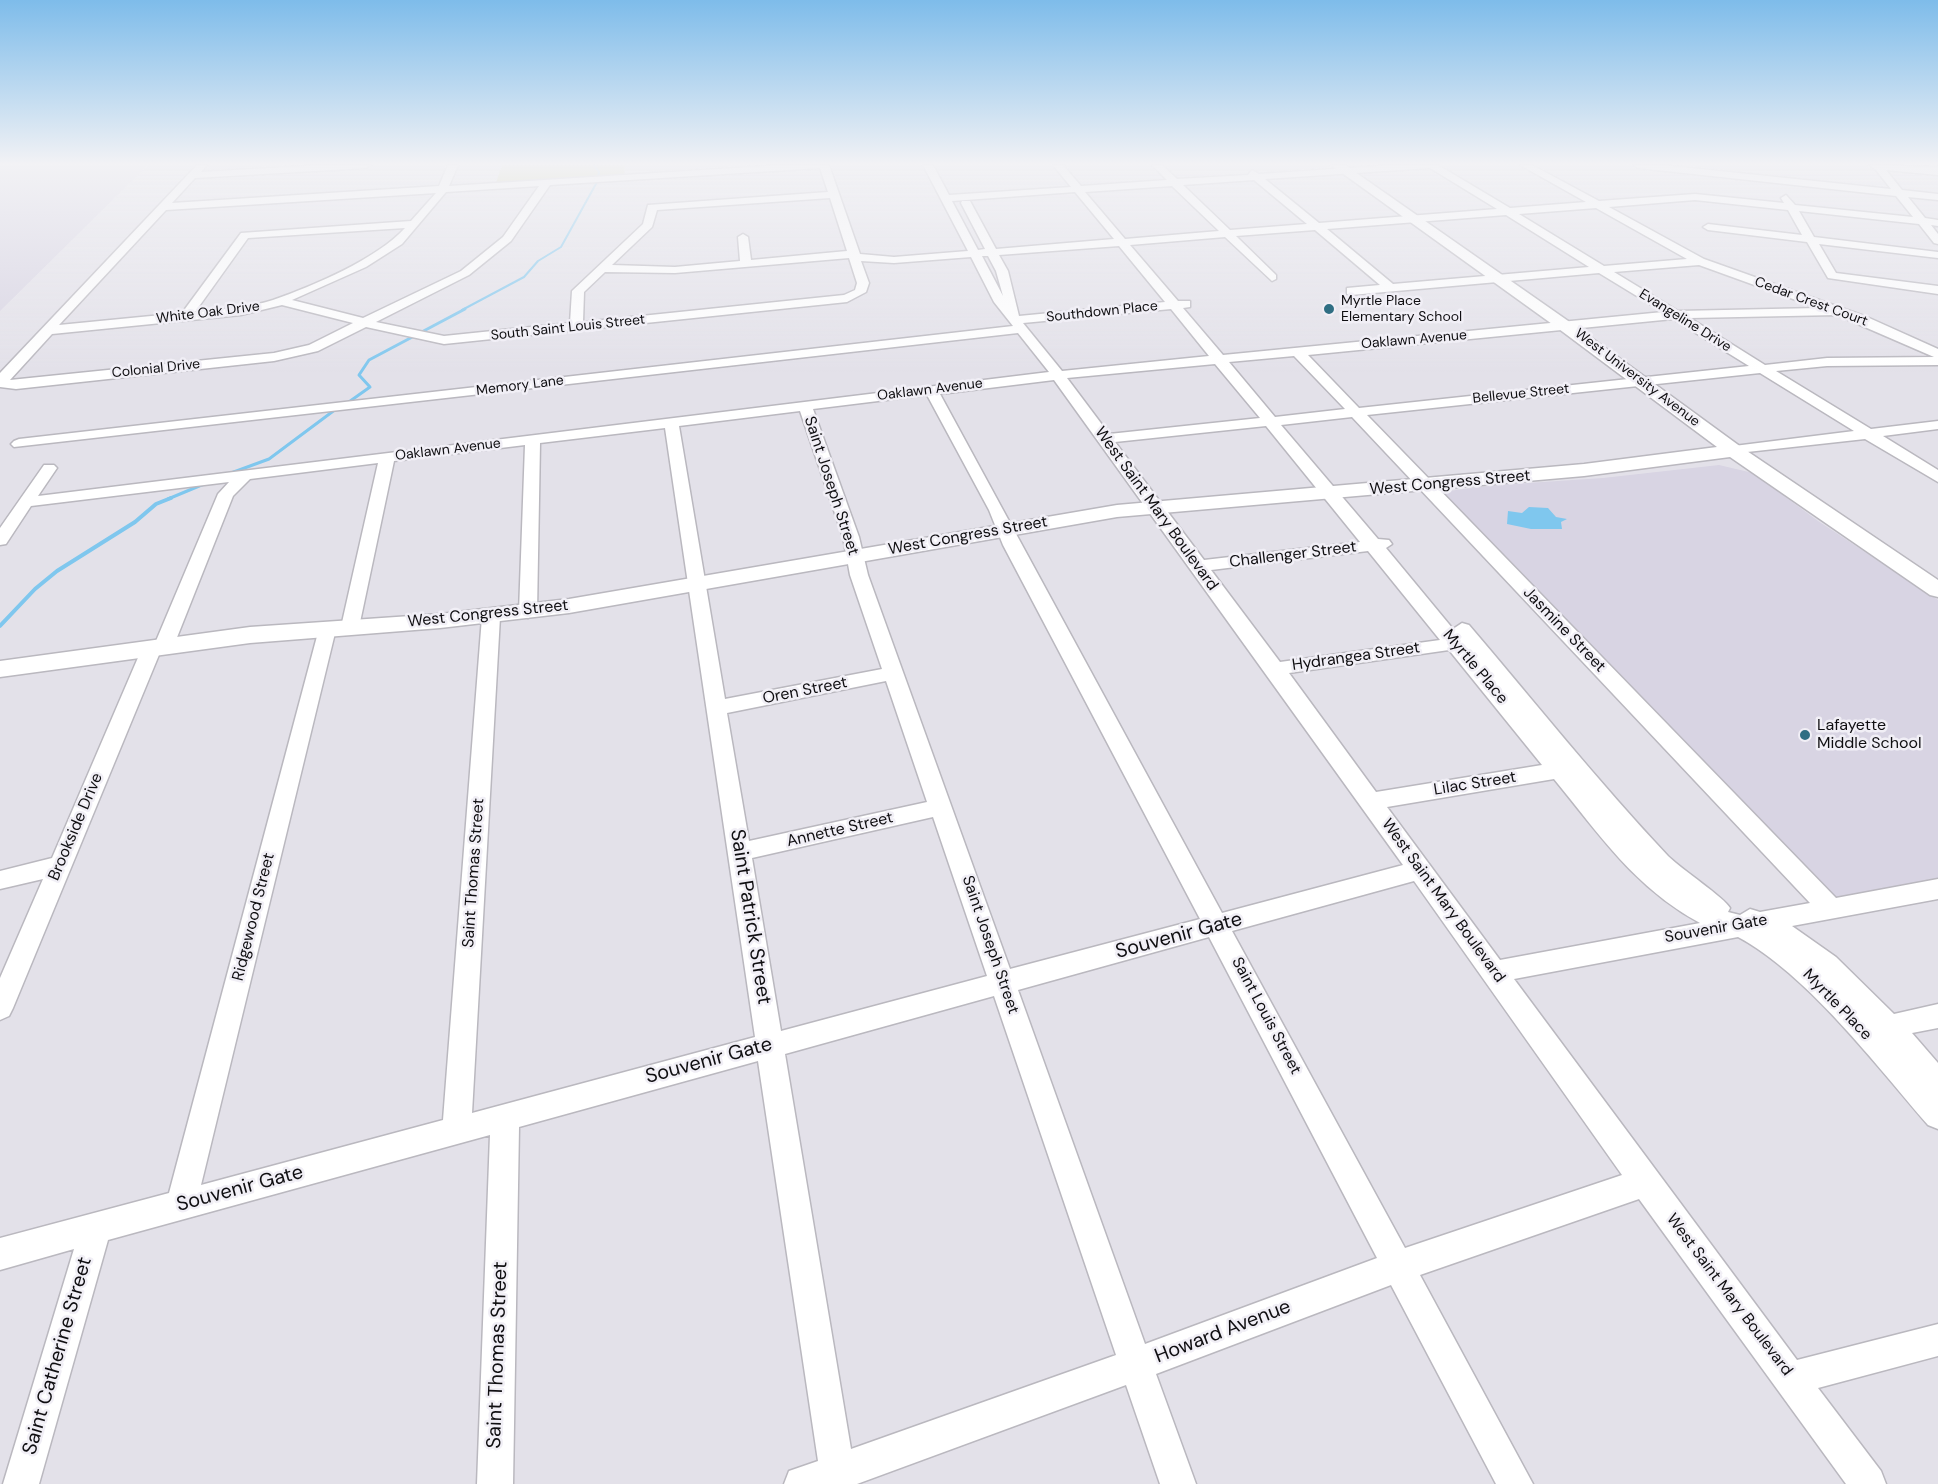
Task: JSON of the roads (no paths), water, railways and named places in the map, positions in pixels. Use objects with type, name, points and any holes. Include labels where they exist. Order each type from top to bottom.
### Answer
[{"type":"main road","name":"West University Avenue","points":[[1436,234],[1734,451],[1938,590]]},
{"type":"main road","name":"West Congress Street","points":[[0,669],[158,646],[528,612],[1086,515],[1154,507],[1339,493],[1584,470],[1734,451]]},
{"type":"street","name":"Colonial Drive","points":[[138,234],[4,377],[3,384],[16,385],[292,354],[313,348],[441,287],[488,256],[510,234]]},
{"type":"street","points":[[186,316],[245,235],[256,234]]},
{"type":"street","name":"White Oak Drive","points":[[50,330],[250,310],[281,301],[378,256],[405,234]]},
{"type":"street","points":[[576,327],[579,291],[638,234]]},
{"type":"street","points":[[847,234],[855,256]]},
{"type":"street","name":"West Saint Mary Boulevard","points":[[966,234],[1000,302],[1058,375],[1275,669],[1645,1182],[1868,1484]]},
{"type":"street","name":"West Saint Mary Boulevard","points":[[983,234],[1008,286],[1019,325]]},
{"type":"street","name":"Myrtle Place","points":[[1121,234],[1571,769],[1652,881],[1699,912],[1748,923],[1764,939],[1794,961],[1938,1083]]},
{"type":"street","points":[[601,268],[660,271],[855,256],[894,260],[1224,234]]},
{"type":"street","points":[[1228,234],[1272,277]]},
{"type":"street","points":[[1327,234],[1391,288]]},
{"type":"street","name":"Evangeline Drive","points":[[1544,234],[1938,477]]},
{"type":"street","name":"Cedar Crest Court","points":[[1652,234],[1700,261],[1838,311],[1938,354]]},
{"type":"street","points":[[1769,234],[1938,255]]},
{"type":"street","points":[[1806,234],[1832,276],[1938,290]]},
{"type":"street","points":[[743,237],[746,263]]},
{"type":"street","name":"South Saint Louis Street","points":[[281,301],[422,337],[444,340],[810,302],[857,295],[863,283],[855,256]]},
{"type":"street","points":[[1351,291],[1700,261]]},
{"type":"street","name":"Southdown Place","points":[[1019,325],[1181,305]]},
{"type":"street","name":"Oaklawn Avenue","points":[[25,502],[1058,375],[1676,315],[1838,311]]},
{"type":"street","name":"Memory Lane","points":[[19,444],[1019,325]]},
{"type":"street","name":"Jasmine Street","points":[[1298,351],[1831,909]]},
{"type":"street","name":"Bellevue Street","points":[[1105,439],[1844,361],[1938,361]]},
{"type":"street","name":"Saint Louis Street","points":[[932,390],[1006,530],[1011,545],[1515,1484]]},
{"type":"street","name":"Saint Joseph Street","points":[[805,406],[851,537],[855,556],[894,673],[1178,1484]]},
{"type":"street","name":"Saint Patrick Street","points":[[671,422],[838,1478]]},
{"type":"street","name":"West Congress Street","points":[[1734,451],[1938,424]]},
{"type":"street","points":[[528,612],[533,440]]},
{"type":"street","name":"Ridgewood Street","points":[[181,1205],[338,628],[387,457]]},
{"type":"street","points":[[0,540],[49,468]]},
{"type":"street","name":"Brookside Drive","points":[[0,1008],[60,865],[226,494],[244,476]]},
{"type":"street","name":"Challenger Street","points":[[1197,566],[1381,544]]},
{"type":"street","name":"Saint Thomas Street","points":[[457,1130],[491,616]]},
{"type":"street","name":"Hydrangea Street","points":[[1275,669],[1464,642]]},
{"type":"street","name":"Oren Street","points":[[717,708],[894,673]]},
{"type":"street","name":"Lilac Street","points":[[1370,801],[1571,769]]},
{"type":"street","name":"Annette Street","points":[[739,852],[941,807]]},
{"type":"street","points":[[0,879],[60,865]]},
{"type":"street","name":"Souvenir Gate","points":[[0,1254],[1419,870]]},
{"type":"street","name":"Souvenir Gate","points":[[1494,972],[1938,889]]},
{"type":"street","points":[[1876,1029],[1938,1016]]},
{"type":"street","name":"Myrtle Place","points":[[1876,1029],[1938,1115]]},
{"type":"street","name":"Saint Thomas Street","points":[[495,1484],[505,1117]]},
{"type":"street","name":"Howard Avenue","points":[[802,1484],[838,1478],[1400,1266],[1645,1182]]},
{"type":"street","name":"Saint Catherine Street","points":[[21,1484],[96,1228]]},
{"type":"street","points":[[1791,1378],[1938,1340]]},
{"type":"water","points":[[1529,507],[1548,508],[1556,517],[1567,519],[1561,522],[1562,529],[1531,529],[1507,524],[1508,511],[1522,513]]},
{"type":"waterway","points":[[462,310],[524,277],[538,261],[561,247],[568,234]]},
{"type":"waterway","points":[[346,404],[370,387],[359,375],[369,360],[465,309]]},
{"type":"waterway","points":[[231,473],[269,459],[336,409]]},
{"type":"waterway","points":[[168,499],[204,484]]},
{"type":"waterway","points":[[0,626],[35,589],[57,571],[135,522],[156,504],[171,498]]},
{"type":"place","name":"Myrtle Place Elementary School","points":[[1329,309]]},
{"type":"place","name":"Lafayette Middle School","points":[[1805,735]]}]
